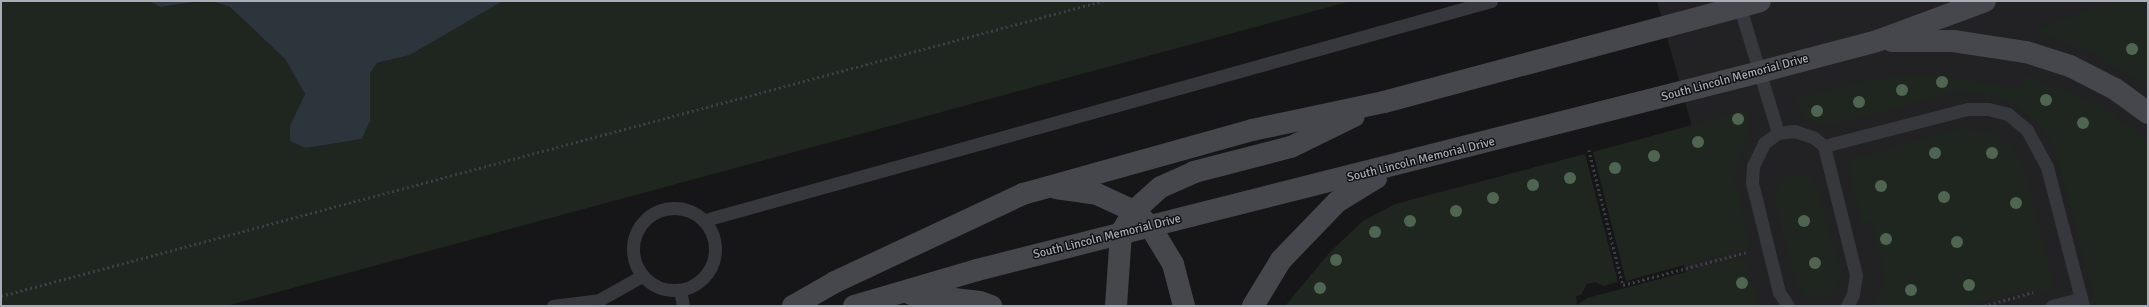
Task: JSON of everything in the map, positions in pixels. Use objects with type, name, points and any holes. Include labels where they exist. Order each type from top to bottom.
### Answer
[{"type":"main road","name":"South Lincoln Memorial Drive","points":[[854,306],[1121,233],[1393,168],[1877,41],[1985,1]]},
{"type":"main road","points":[[793,306],[848,275],[1023,194],[1252,130],[1384,102],[1746,3]]},
{"type":"main road","points":[[1877,41],[1953,41],[2026,52],[2070,66],[2115,88],[2148,113]]},
{"type":"main road","points":[[1116,306],[1121,233],[1134,211],[1161,187],[1194,172],[1291,147],[1384,102]]},
{"type":"main road","points":[[1253,306],[1281,260],[1337,202],[1393,168]]},
{"type":"main road","points":[[1047,187],[1097,194],[1134,211],[1150,226],[1173,264],[1184,306]]},
{"type":"main road","points":[[900,293],[980,302],[991,306]]},
{"type":"lane","points":[[705,220],[716,244],[711,269],[703,279],[680,290],[666,290],[642,276],[632,249],[635,235],[652,213],[679,208],[705,220],[1491,1]]},
{"type":"lane","points":[[1746,3],[1760,72],[1778,133]]},
{"type":"lane","points":[[1824,146],[1967,109],[1988,109],[2008,114],[2027,130],[2047,167],[2082,302],[2052,306]]},
{"type":"lane","points":[[1788,306],[1779,292],[1752,183],[1757,154],[1778,133],[1794,131],[1813,137],[1824,146],[1856,275],[1853,295],[1847,306]]},
{"type":"lane","points":[[553,306],[599,300],[642,276]]},
{"type":"lane","points":[[680,290],[683,306]]},
{"type":"path","points":[[1,296],[1102,1]]},
{"type":"path","points":[[1589,150],[1623,285],[1747,252],[1749,259]]},
{"type":"path","points":[[1984,306],[2037,292],[2039,299]]},
{"type":"shaded area","points":[[1,1],[150,1],[160,7],[211,1],[230,7],[285,59],[305,94],[291,126],[306,148],[362,139],[370,121],[370,73],[377,63],[410,55],[503,1],[1351,1],[226,306],[1,306]]},
{"type":"shaded area","points":[[150,1],[203,1],[160,7]]},
{"type":"shaded area","points":[[211,1],[503,1],[410,55],[377,63],[370,73],[370,121],[362,139],[306,148],[290,141],[290,126],[305,94],[285,59],[230,7]]},
{"type":"shaded area","points":[[1657,1],[2148,1],[2148,306],[1694,306],[1663,182],[1694,134]]},
{"type":"shaded area","points":[[2113,1],[2146,1],[2148,86],[2091,53],[2040,33],[2041,27]]},
{"type":"shaded area","points":[[1928,74],[2022,89],[2026,75],[2100,105],[2148,139],[2148,306],[2096,306],[2054,147],[2035,120],[2008,100],[1977,93],[1948,94],[1825,127],[1806,119],[1795,98],[1871,79]]},
{"type":"shaded area","points":[[1747,110],[1749,130],[1734,175],[1750,247],[1626,281],[1593,152]]},
{"type":"shaded area","points":[[1959,128],[1989,131],[2014,148],[2025,168],[2053,281],[2050,290],[2042,294],[2039,287],[1968,306],[1876,306],[1883,282],[1881,260],[1871,221],[1862,224],[1848,170],[1851,159]]},
{"type":"shaded area","points":[[1585,154],[1618,282],[1604,286],[1595,282],[1587,284],[1581,295],[1576,296],[1577,305],[1587,298],[1744,257],[1758,306],[1285,306],[1330,252],[1363,221],[1395,204]]},
{"type":"shaded area","points":[[1792,173],[1808,176],[1816,184],[1841,272],[1835,291],[1823,299],[1807,296],[1796,283],[1774,201],[1778,182]]}]
